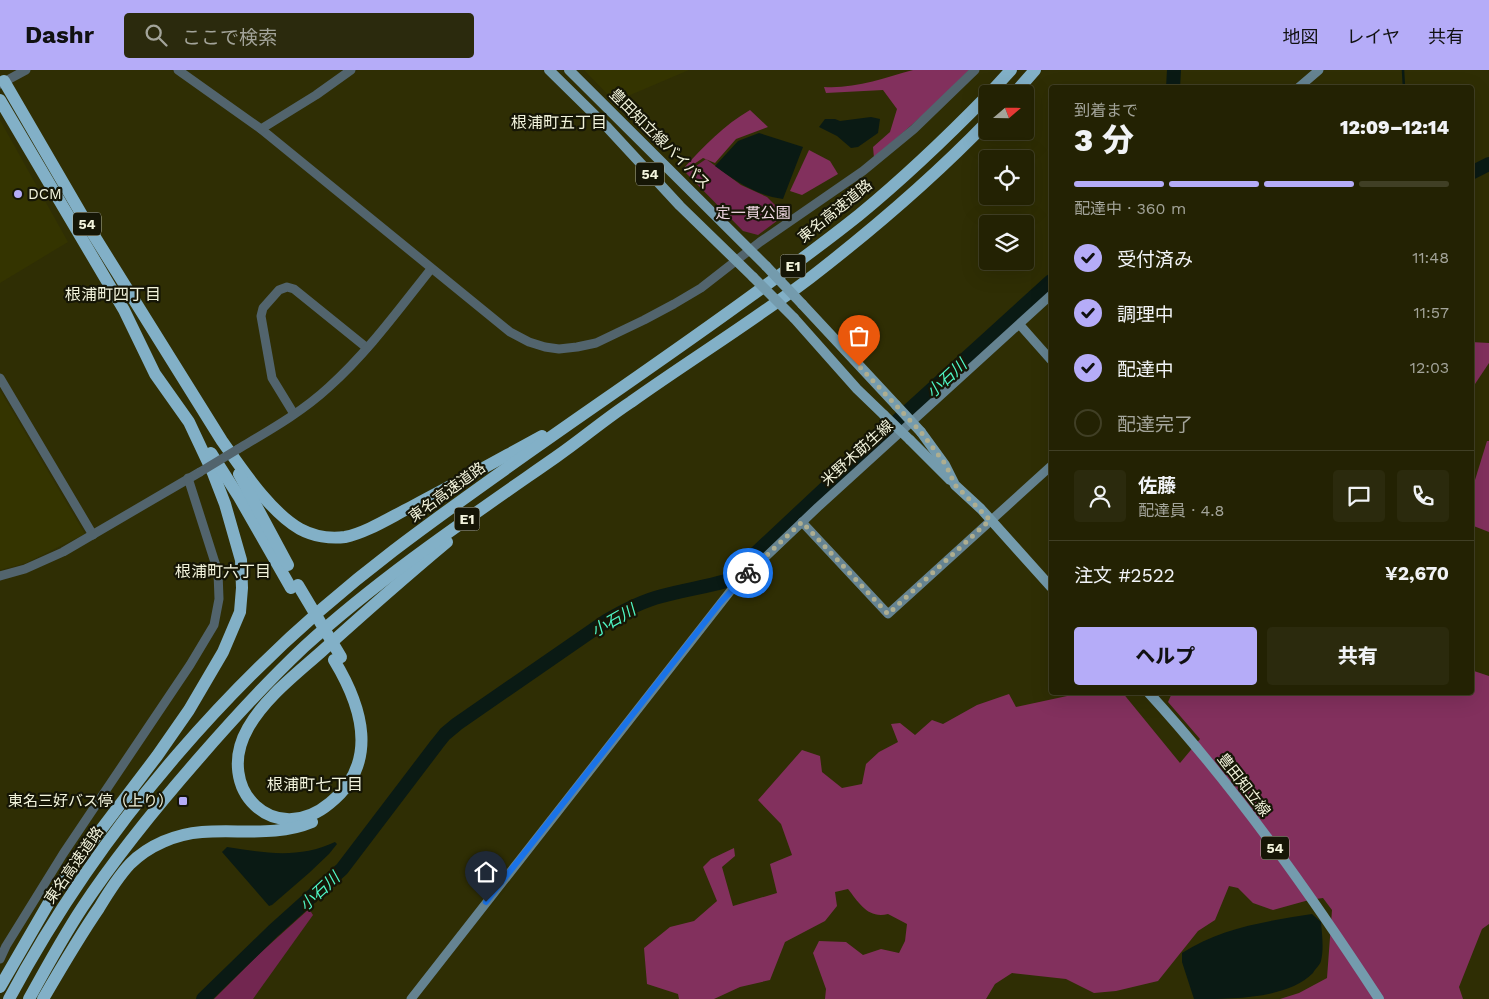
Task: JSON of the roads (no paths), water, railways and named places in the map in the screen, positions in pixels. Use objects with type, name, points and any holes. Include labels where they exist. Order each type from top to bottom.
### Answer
[{"type":"highway","name":"東名高速道路","points":[[997,85],[1011,70]]},
{"type":"highway","points":[[1022,85],[1035,70]]},
{"type":"highway","name":"54","points":[[1,79],[93,234],[222,441]]},
{"type":"highway","name":"54","points":[[0,100],[124,310],[155,374],[190,422]]},
{"type":"highway","name":"東名高速道路","points":[[9,999],[37,949],[110,840],[153,785],[200,729],[244,682],[309,621],[392,552],[720,318],[859,215],[914,166],[979,103]]},
{"type":"highway","name":"東名高速道路","points":[[29,999],[82,908],[166,795],[261,690],[305,647],[361,599],[443,536],[808,279],[927,180],[979,130]]},
{"type":"highway","points":[[222,441],[245,473],[286,519],[301,529],[321,537],[344,537],[388,519],[582,416]]},
{"type":"highway","points":[[43,999],[109,892],[130,864],[153,846],[184,835],[205,832],[279,831],[308,824],[326,816],[352,792],[367,756],[368,727],[365,708],[360,694],[239,496],[190,422]]},
{"type":"highway","points":[[0,987],[59,886],[157,756],[189,710],[223,652],[240,612],[242,588],[241,560],[225,504],[190,422]]},
{"type":"highway","points":[[338,658],[360,719],[361,749],[355,771],[337,798],[319,812],[298,819],[277,818],[267,814],[254,804],[243,791],[237,771],[242,740],[265,704],[372,606],[448,542],[588,435]]},
{"type":"highway","points":[[222,441],[295,586]]},
{"type":"main road","name":"豊田知立線バイパス","points":[[549,70],[606,126],[680,206],[794,318],[857,389],[955,485]]},
{"type":"main road","name":"豊田知立線バイパス","points":[[570,70],[749,250]]},
{"type":"main road","points":[[1302,85],[1319,70]]},
{"type":"main road","name":"54","points":[[749,250],[921,432],[946,465],[955,485],[981,509],[1049,585]]},
{"type":"main road","name":"米野木莇生線","points":[[411,999],[720,603],[743,577],[1049,297]]},
{"type":"main road","points":[[1020,325],[1049,358]]},
{"type":"main road","points":[[802,522],[888,614],[1049,468]]},
{"type":"main road","name":"豊田知立線","points":[[1151,695],[1232,792],[1276,850],[1316,905],[1379,999]]},
{"type":"street","points":[[1,79],[26,70]]},
{"type":"street","points":[[178,70],[261,129],[510,332],[529,342],[545,347],[568,348],[596,343],[644,320],[701,288],[749,250],[863,171],[914,129],[975,70]]},
{"type":"street","points":[[261,129],[291,112],[351,70]]},
{"type":"street","points":[[0,576],[42,562],[92,535],[294,414],[328,388],[367,348],[431,269]]},
{"type":"street","points":[[294,414],[272,378],[262,324],[263,308],[279,290],[287,287],[294,289],[367,348]]},
{"type":"street","points":[[0,378],[92,535]]},
{"type":"street","points":[[0,959],[6,946],[63,854],[190,665],[214,625],[219,599],[218,572],[188,478]]},
{"type":"waterway","points":[[1173,85],[1174,70]]},
{"type":"waterway","points":[[1403,70],[1404,85]]},
{"type":"waterway","points":[[1474,172],[1489,164]]},
{"type":"waterway","name":"小石川","points":[[203,999],[273,931],[342,869],[445,734],[606,621],[640,603],[726,581],[899,419],[1049,283]]},
{"type":"place","name":"DCM","points":[[18,194]]},
{"type":"place","name":"東名三好バス停（上り）","points":[[183,801]]},
{"type":"district","name":"根浦町五丁目","points":[[559,122]]},
{"type":"district","name":"根浦町四丁目","points":[[113,294]]},
{"type":"district","name":"根浦町六丁目","points":[[223,571]]},
{"type":"district","name":"根浦町七丁目","points":[[315,784]]},
{"type":"park label","name":"定一貫公園","points":[[753,213]]}]
